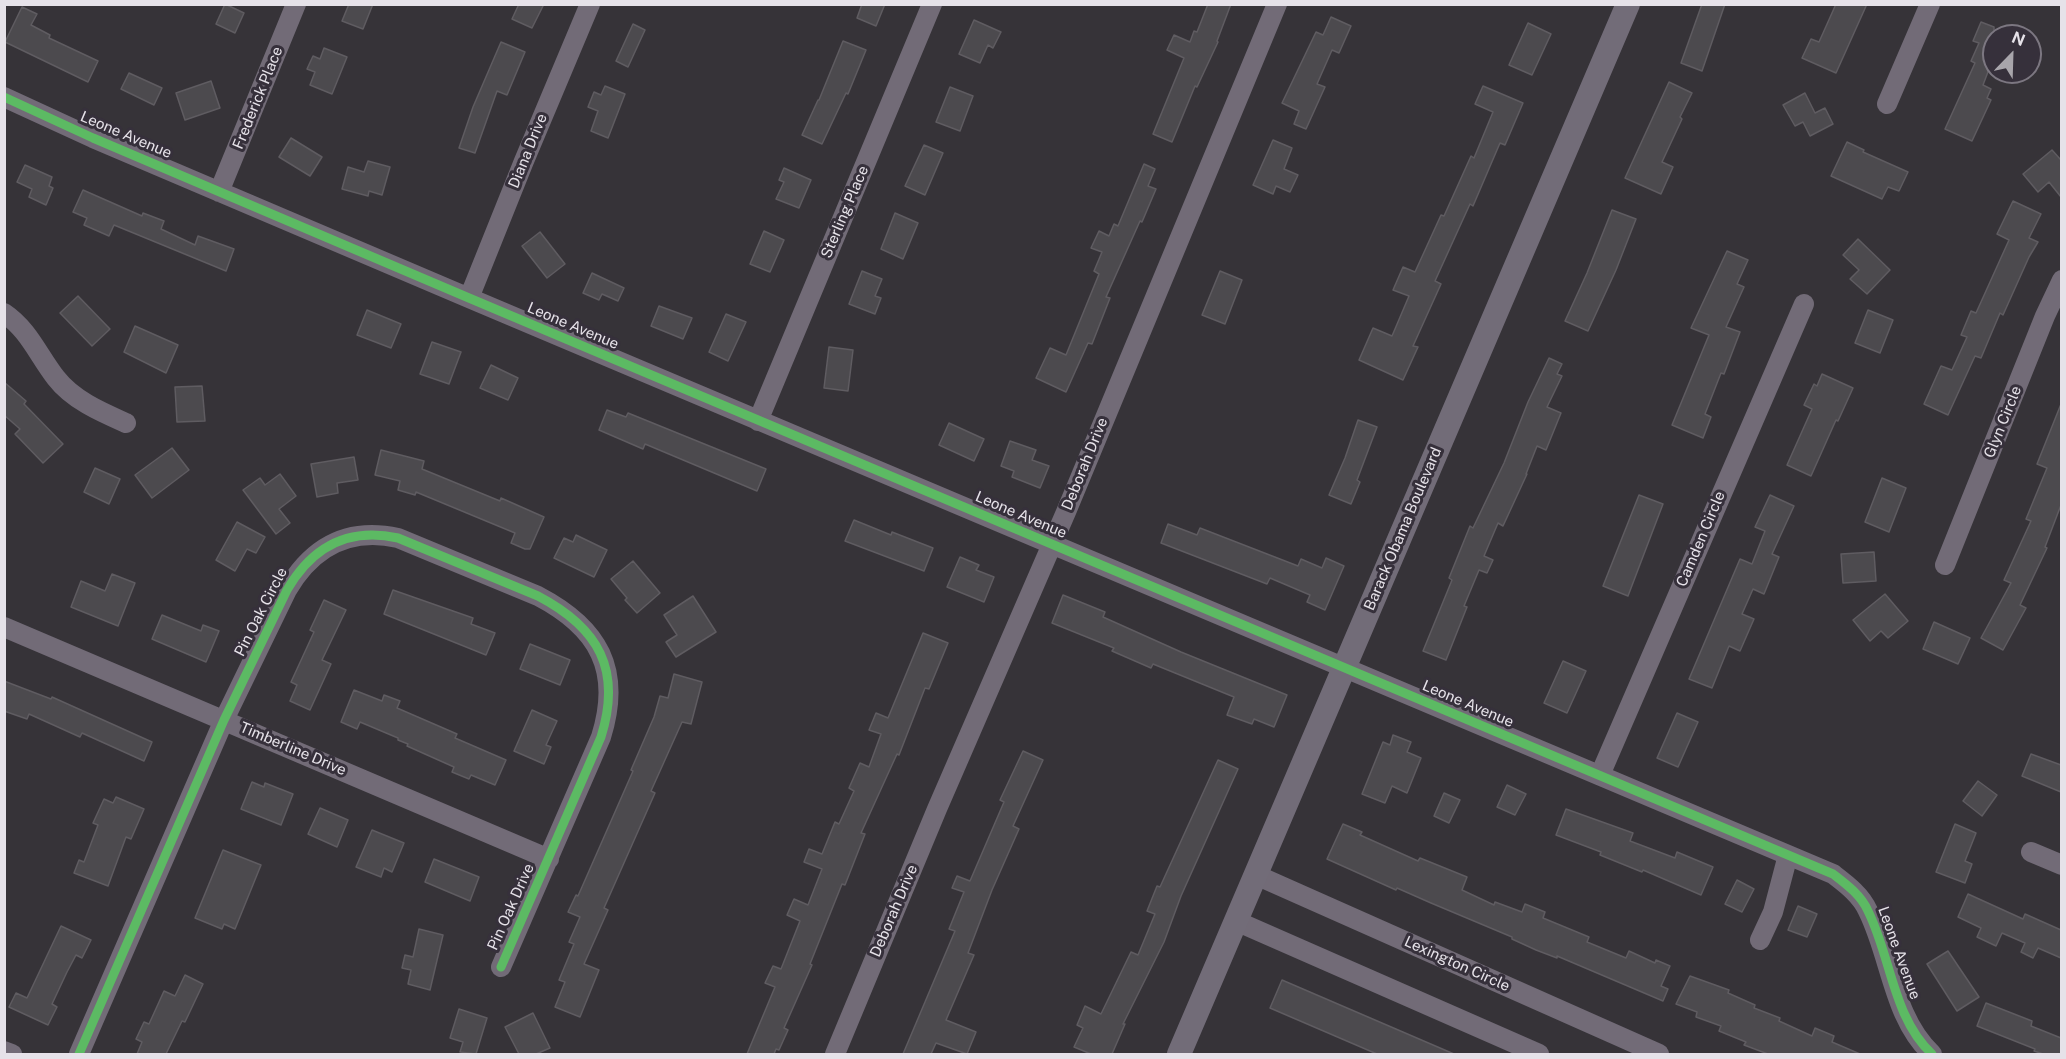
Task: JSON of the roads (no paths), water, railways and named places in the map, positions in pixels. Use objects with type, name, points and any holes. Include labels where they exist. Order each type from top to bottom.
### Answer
[{"type":"main road","name":"Barack Obama Boulevard","points":[[1179,1054],[1628,4]]},
{"type":"street","name":"Frederick Place","points":[[219,192],[296,4]]},
{"type":"street","name":"Diana Drive","points":[[469,298],[519,171],[590,4]]},
{"type":"street","name":"Sterling Place","points":[[758,421],[932,4]]},
{"type":"street","name":"Deborah Drive","points":[[835,1054],[1276,4]]},
{"type":"street","points":[[1887,105],[1930,4]]},
{"type":"street","name":"Leone Avenue","points":[[4,98],[758,421],[1833,874],[1852,890],[1868,909],[1910,1029],[1923,1052]]},
{"type":"street","name":"Glyn Circle","points":[[1945,565],[2061,280]]},
{"type":"street","name":"Camden Circle","points":[[1600,775],[1804,304]]},
{"type":"street","points":[[4,313],[24,329],[57,379],[77,398],[126,423]]},
{"type":"street","name":"Pin Oak Circle","points":[[79,1054],[224,720],[297,573],[319,551],[334,543],[364,535],[381,534],[398,538],[538,596],[559,607],[578,622],[601,652],[608,680],[610,699],[608,716],[549,858]]},
{"type":"street","name":"Timberline Drive","points":[[4,627],[549,858]]},
{"type":"street","points":[[2031,852],[2061,865]]},
{"type":"street","points":[[1760,940],[1773,912],[1788,855]]},
{"type":"street","name":"Pin Oak Drive","points":[[501,967],[549,858]]},
{"type":"street","name":"Lexington Circle","points":[[1256,875],[1659,1054]]},
{"type":"street","points":[[1236,921],[1539,1054]]},
{"type":"street","points":[[4,1051],[12,1054]]}]
